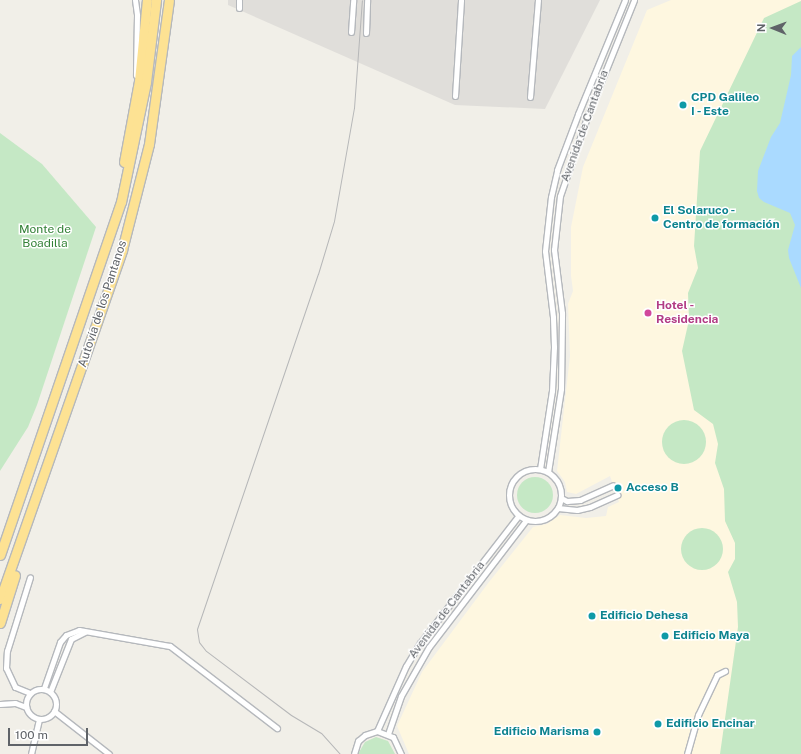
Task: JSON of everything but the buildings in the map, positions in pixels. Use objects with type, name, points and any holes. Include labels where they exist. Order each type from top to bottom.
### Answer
[{"type":"highway","points":[[117,213],[139,81],[147,0]]},
{"type":"highway","name":"Autovía de los Pantanos","points":[[0,555],[117,213],[137,135],[156,0]]},
{"type":"highway","name":"Autovía de los Pantanos","points":[[0,598],[26,530],[95,331],[134,206],[158,92],[169,0]]},
{"type":"highway","points":[[0,623],[25,541],[26,530]]},
{"type":"street","points":[[128,141],[136,74],[137,15],[134,0]]},
{"type":"street","points":[[239,8],[240,0]]},
{"type":"street","points":[[351,32],[353,0]]},
{"type":"street","points":[[366,33],[367,0]]},
{"type":"street","points":[[455,96],[461,0]]},
{"type":"street","points":[[530,97],[538,0]]},
{"type":"street","name":"Avenida de Cantabria","points":[[540,469],[552,391],[553,317],[545,251],[551,197],[557,170],[578,114],[625,0]]},
{"type":"street","name":"Avenida de Cantabria","points":[[548,472],[561,389],[562,313],[554,250],[560,196],[587,117],[634,0]]},
{"type":"street","points":[[528,469],[540,469],[548,472],[558,482],[561,498],[558,508],[544,520],[526,520],[518,516],[512,508],[509,497],[510,488],[520,473],[528,469]]},
{"type":"street","points":[[561,498],[567,501],[580,500],[613,485]]},
{"type":"street","points":[[558,508],[578,510],[590,507],[617,495]]},
{"type":"street","name":"Avenida de Cantabria","points":[[377,731],[406,666],[420,643],[518,516]]},
{"type":"street","name":"Avenida de Cantabria","points":[[388,734],[401,696],[429,647],[526,520]]},
{"type":"street","points":[[30,577],[7,651],[6,668],[15,687],[30,693],[44,688]]},
{"type":"street","points":[[44,688],[60,642],[66,634],[72,631],[170,646],[277,728]]},
{"type":"street","points":[[50,692],[71,638],[86,632]]},
{"type":"street","points":[[687,754],[698,715],[717,674],[725,671]]},
{"type":"street","points":[[30,693],[26,707],[29,714],[39,719],[46,718],[54,711],[56,702],[50,692],[44,688]]},
{"type":"street","points":[[0,704],[14,703],[26,707]]},
{"type":"street","points":[[54,711],[109,754]]},
{"type":"street","points":[[31,754],[39,719]]},
{"type":"street","points":[[354,754],[358,741],[365,735],[377,731],[388,734],[397,742],[401,754]]},
{"type":"shaded area","points":[[228,0],[600,0],[545,109],[455,105],[228,5]]},
{"type":"shaded area","points":[[671,0],[801,0],[801,754],[409,754],[397,726],[422,672],[489,582],[533,527],[547,524],[560,515],[586,518],[606,516],[608,507],[619,502],[610,476],[576,494],[567,492],[565,482],[557,471],[570,356],[568,304],[573,291],[571,276],[571,227],[583,167],[647,10]]},
{"type":"green space","points":[[801,1],[801,754],[720,754],[738,627],[737,602],[728,572],[735,559],[735,543],[725,521],[724,489],[715,463],[718,444],[713,424],[694,410],[682,351],[689,320],[688,293],[698,268],[694,246],[700,151],[764,18]]},
{"type":"green space","name":"Monte de Boadilla","points":[[0,133],[42,164],[96,227],[37,405],[28,427],[0,471]]},
{"type":"green space","points":[[684,420],[696,424],[702,430],[706,442],[702,454],[696,460],[684,464],[672,460],[666,454],[662,442],[666,430],[672,424]]},
{"type":"green space","points":[[539,477],[548,482],[552,488],[552,502],[548,508],[539,513],[531,513],[522,508],[518,502],[517,491],[522,482],[528,478]]},
{"type":"green space","points":[[698,528],[706,528],[714,531],[720,537],[723,549],[720,561],[714,567],[706,570],[698,570],[690,567],[684,561],[681,553],[681,545],[684,537],[690,531]]},
{"type":"green space","points":[[376,737],[388,741],[395,754],[358,754],[365,742]]},
{"type":"water","points":[[801,47],[801,288],[789,258],[788,250],[795,225],[790,213],[764,202],[759,198],[757,191],[758,171],[771,137],[780,123],[791,75],[792,56]]},
{"type":"tram line","points":[[340,754],[321,733],[291,715],[206,651],[199,642],[197,629],[318,274],[334,221],[354,108],[362,0]]},
{"type":"place","name":"CPD Galileo I - Este","points":[[683,105]]},
{"type":"place","name":"El Solaruco - Centro de formación","points":[[655,218]]},
{"type":"place","name":"Hotel - Residencia","points":[[648,313]]},
{"type":"place","name":"Acceso B","points":[[618,488]]},
{"type":"place","name":"Edificio Dehesa","points":[[592,616]]},
{"type":"place","name":"Edificio Maya","points":[[665,636]]},
{"type":"place","name":"Edificio Encinar","points":[[658,724]]},
{"type":"place","name":"Edificio Marisma","points":[[597,732]]}]
